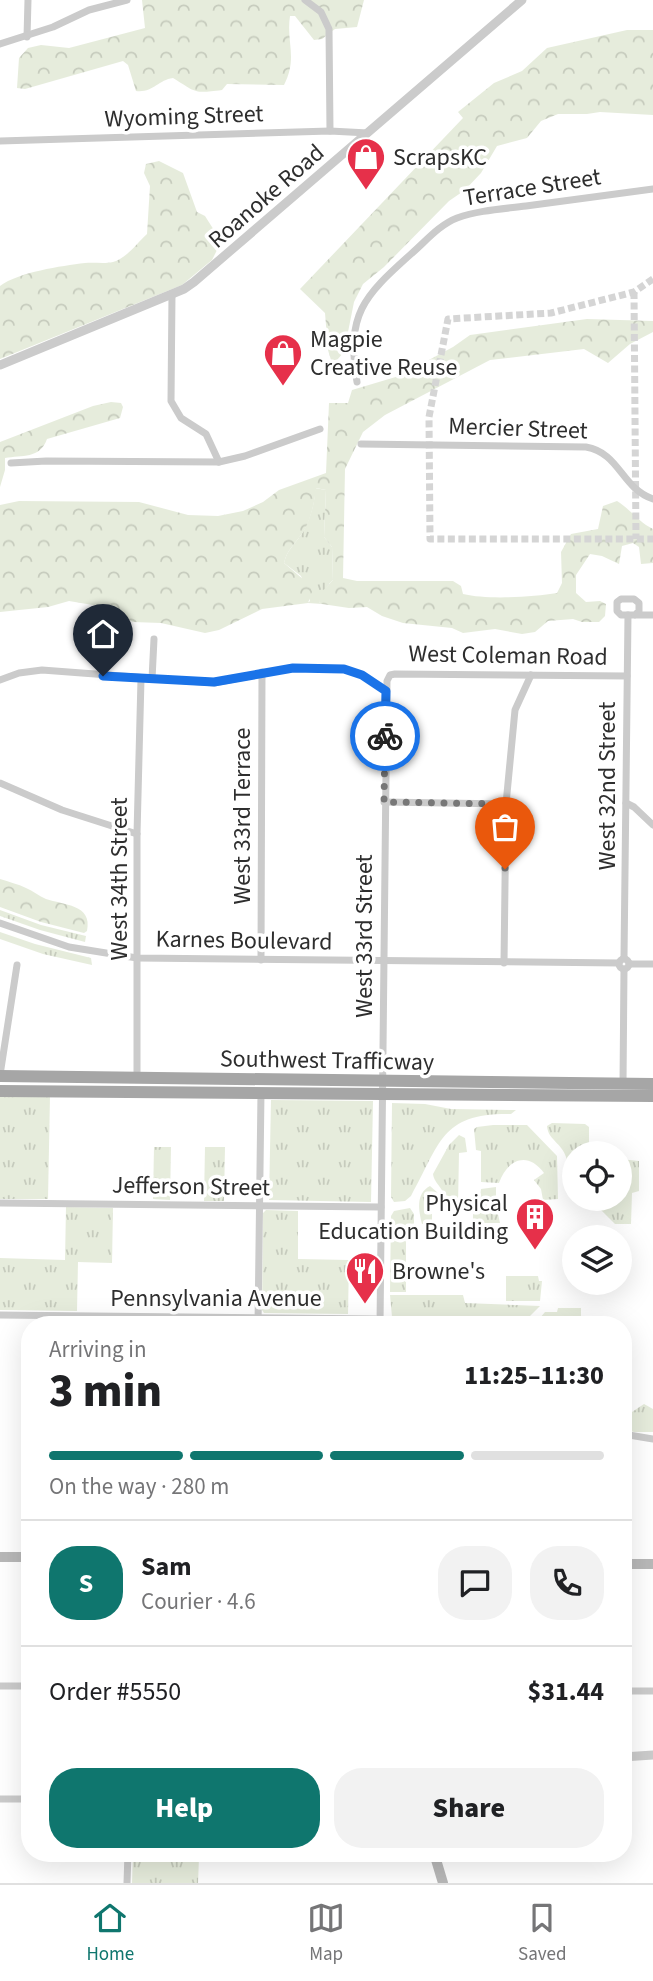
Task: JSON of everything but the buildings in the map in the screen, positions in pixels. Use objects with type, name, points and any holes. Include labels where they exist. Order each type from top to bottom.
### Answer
[{"type":"main road","name":"Southwest Trafficway","points":[[0,1076],[653,1096]]},
{"type":"main road","name":"Southwest Trafficway","points":[[0,1091],[261,1092],[382,1087],[653,1084]]},
{"type":"main road","points":[[0,1556],[21,1557]]},
{"type":"main road","points":[[632,1563],[653,1564]]},
{"type":"main road","points":[[437,1862],[443,1883]]},
{"type":"street","points":[[27,0],[27,37]]},
{"type":"street","points":[[0,44],[27,37],[89,10],[127,0]]},
{"type":"street","points":[[305,0],[321,12],[329,29],[330,131]]},
{"type":"street","name":"Roanoke Road","points":[[0,365],[172,295],[194,282],[522,0]]},
{"type":"street","name":"Wyoming Street","points":[[0,141],[368,132]]},
{"type":"street","name":"Terrace Street","points":[[357,382],[353,359],[354,334],[357,317],[366,298],[442,225],[472,213],[653,189]]},
{"type":"street","points":[[172,295],[171,401],[181,418],[206,434],[219,462]]},
{"type":"street","points":[[11,463],[219,462],[245,456],[320,429]]},
{"type":"street","name":"Mercier Street","points":[[361,444],[599,449],[611,459],[640,495],[653,499]]},
{"type":"street","name":"West 32nd Street","points":[[623,1084],[627,676],[631,615],[653,615]]},
{"type":"street","points":[[152,680],[154,639]]},
{"type":"street","name":"West Coleman Road","points":[[0,680],[19,673],[42,670],[152,680],[214,682],[293,668],[344,669],[362,675],[386,691]]},
{"type":"street","name":"West 33rd Terrace","points":[[261,960],[262,672]]},
{"type":"street","name":"West Coleman Road","points":[[390,675],[627,676]]},
{"type":"street","name":"West 33rd Street","points":[[380,1316],[384,802],[386,691],[390,675]]},
{"type":"street","points":[[505,963],[506,804],[515,710],[531,675]]},
{"type":"street","name":"West 34th Street","points":[[137,1079],[137,834],[141,679]]},
{"type":"street","points":[[0,783],[62,810],[137,834]]},
{"type":"street","points":[[384,802],[506,804]]},
{"type":"street","points":[[626,803],[653,825]]},
{"type":"street","name":"Karnes Boulevard","points":[[0,923],[69,947],[137,958],[653,964]]},
{"type":"street","points":[[0,1076],[17,965]]},
{"type":"street","points":[[258,1316],[261,1092]]},
{"type":"street","name":"Jefferson Street","points":[[0,1203],[381,1207]]},
{"type":"street","name":"Pennsylvania Avenue","points":[[0,1315],[21,1317]]},
{"type":"street","points":[[632,1436],[653,1439]]},
{"type":"street","points":[[0,1686],[21,1686]]},
{"type":"street","points":[[632,1690],[653,1691]]},
{"type":"street","points":[[632,1756],[653,1755]]},
{"type":"street","points":[[0,1799],[21,1799]]},
{"type":"street","points":[[127,1883],[128,1862]]},
{"type":"green space","points":[[142,0],[364,0],[357,27],[335,29],[322,39],[314,40],[295,16],[290,16],[291,58],[284,85],[227,84],[222,90],[200,92],[173,78],[147,90],[136,91],[128,65],[123,61],[25,89],[17,88],[19,58],[28,48],[41,45],[69,48],[145,28]]},
{"type":"green space","points":[[627,30],[653,30],[653,115],[600,112],[558,114],[541,121],[527,138],[497,146],[481,173],[465,190],[449,201],[384,267],[363,284],[354,302],[344,352],[337,360],[331,360],[325,313],[300,289],[463,118],[458,112],[494,83],[522,71],[547,48]]},
{"type":"green space","points":[[159,161],[183,173],[197,212],[205,216],[219,238],[212,260],[182,285],[0,359],[0,286],[41,270],[113,262],[127,254],[147,234],[150,186],[144,173],[146,164]]},
{"type":"green space","points":[[587,319],[653,321],[653,332],[630,344],[608,363],[584,349],[490,360],[385,415],[363,432],[345,469],[343,578],[357,581],[453,581],[461,586],[463,594],[485,597],[523,597],[557,593],[562,583],[561,552],[571,534],[598,529],[603,506],[617,501],[653,529],[653,563],[641,564],[639,547],[633,543],[622,546],[619,564],[590,554],[576,575],[576,593],[586,602],[600,601],[606,604],[605,616],[599,622],[573,619],[548,621],[535,632],[522,634],[495,629],[463,633],[452,628],[403,623],[382,616],[367,607],[349,608],[322,604],[319,602],[321,593],[333,580],[332,547],[324,537],[326,490],[316,488],[307,525],[284,563],[310,585],[312,592],[308,603],[262,609],[219,630],[205,633],[161,623],[133,622],[105,607],[69,601],[48,607],[0,612],[0,505],[19,501],[139,502],[188,515],[218,516],[243,511],[263,502],[279,490],[326,473],[329,403],[348,403],[352,390],[399,376],[470,335]]},
{"type":"green space","points":[[121,403],[123,407],[120,418],[47,439],[35,453],[5,458],[0,487],[0,442],[93,406]]},
{"type":"green space","points":[[315,488],[326,490],[324,537],[332,547],[333,580],[319,602],[322,604],[308,603],[310,601],[301,576],[284,563],[307,525]]},
{"type":"green space","points":[[0,879],[46,899],[75,907],[86,915],[87,931],[84,933],[41,922],[0,907]]},
{"type":"green space","points":[[0,910],[41,925],[86,936],[85,942],[0,916]]},
{"type":"green space","points":[[0,932],[91,958],[92,965],[43,954],[0,939]]},
{"type":"green space","points":[[0,1096],[50,1096],[48,1199],[0,1199]]},
{"type":"green space","points":[[271,1100],[373,1101],[371,1202],[269,1200]]},
{"type":"green space","points":[[392,1103],[425,1104],[451,1109],[516,1110],[511,1114],[488,1115],[457,1125],[437,1146],[411,1196],[405,1201],[394,1202],[391,1197]]},
{"type":"green space","points":[[552,1123],[585,1124],[589,1127],[589,1141],[562,1141],[562,1149],[550,1136],[547,1126]]},
{"type":"green space","points":[[493,1125],[527,1125],[557,1156],[558,1199],[543,1200],[541,1189],[534,1180],[544,1173],[538,1166],[524,1160],[507,1168],[499,1183],[481,1182],[481,1151],[476,1150],[474,1129]]},
{"type":"green space","points":[[459,1135],[465,1138],[467,1152],[459,1153],[458,1205],[447,1205],[445,1195],[433,1174],[449,1145]]},
{"type":"green space","points":[[154,1147],[171,1147],[170,1200],[153,1199]]},
{"type":"green space","points":[[205,1147],[225,1147],[224,1201],[204,1201]]},
{"type":"green space","points":[[632,1160],[639,1161],[639,1191],[632,1193]]},
{"type":"green space","points":[[430,1186],[438,1193],[440,1205],[432,1205],[432,1224],[422,1224],[420,1198]]},
{"type":"green space","points":[[496,1187],[500,1223],[477,1223],[473,1220],[473,1198],[480,1198],[481,1189]]},
{"type":"green space","points":[[66,1207],[113,1208],[112,1263],[78,1262],[77,1311],[0,1310],[0,1258],[65,1260]]},
{"type":"green space","points":[[410,1208],[414,1214],[414,1224],[406,1224],[406,1292],[390,1292],[391,1216],[394,1211]]},
{"type":"green space","points":[[266,1210],[298,1211],[298,1259],[349,1260],[348,1314],[264,1313],[263,1213]]},
{"type":"green space","points":[[602,1211],[631,1211],[631,1224],[615,1224]]},
{"type":"green space","points":[[506,1276],[538,1276],[539,1281],[542,1281],[540,1301],[506,1301]]},
{"type":"green space","points":[[390,1295],[463,1295],[465,1303],[540,1306],[530,1316],[392,1316]]},
{"type":"green space","points":[[558,1308],[581,1308],[581,1316],[542,1316],[545,1312],[557,1312]]},
{"type":"green space","points":[[644,1404],[653,1409],[653,1432],[632,1431],[632,1412]]},
{"type":"green space","points":[[133,1862],[199,1862],[198,1883],[132,1883]]},
{"type":"tunnel","points":[[653,279],[634,292],[551,313],[448,319],[429,417],[430,539],[653,539]]},
{"type":"tunnel","points":[[634,292],[636,539]]},
{"type":"way so far","points":[[385,736],[384,802],[506,804],[505,869]]},
{"type":"place","name":"ScrapsKC","points":[[366,191]]},
{"type":"place","name":"Magpie Creative Reuse","points":[[283,387]]},
{"type":"place","name":"Physical Education Building","points":[[535,1251]]},
{"type":"place","name":"Browne's","points":[[365,1305]]},
{"type":"route","points":[[103,676],[214,682],[293,668],[344,669],[362,675],[386,691],[385,736]]}]
